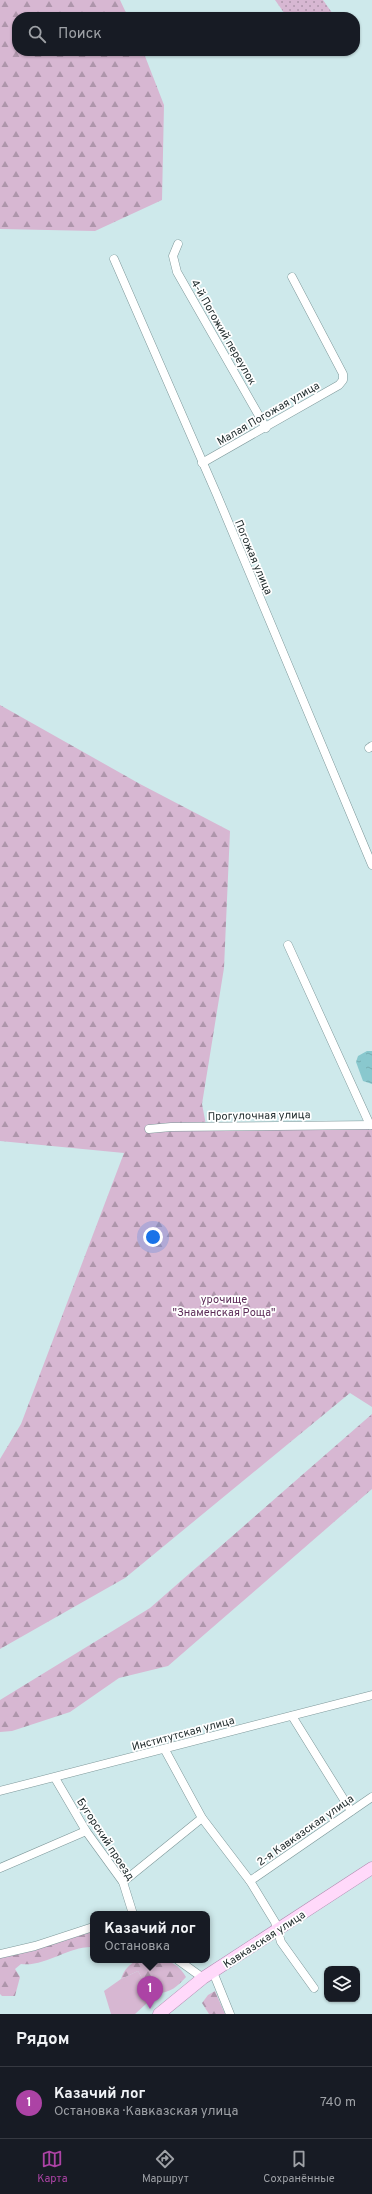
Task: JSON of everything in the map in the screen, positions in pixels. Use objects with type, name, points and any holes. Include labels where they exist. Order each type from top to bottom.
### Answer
[{"type":"main road","name":"Кавказская улица","points":[[160,2014],[208,1975],[278,1931],[372,1868]]},
{"type":"street","name":"4-й Погожий переулок","points":[[178,244],[173,256],[177,272],[266,428]]},
{"type":"street","name":"Погожая улица","points":[[114,258],[372,865]]},
{"type":"street","name":"Малая Погожая улица","points":[[202,462],[266,428],[339,385],[343,380],[343,374],[292,277]]},
{"type":"street","name":"Прогулочная улица","points":[[149,1129],[171,1127],[371,1125],[288,945]]},
{"type":"street","name":"Институтская улица","points":[[0,1791],[372,1696]]},
{"type":"street","points":[[292,1716],[351,1811]]},
{"type":"street","points":[[165,1750],[202,1818],[250,1881],[276,1922],[281,1942],[314,1988]]},
{"type":"street","name":"Бугорский проезд","points":[[55,1778],[86,1831],[123,1882],[132,1911]]},
{"type":"street","name":"2-я Кавказская улица","points":[[250,1881],[372,1797]]},
{"type":"street","points":[[123,1882],[202,1818]]},
{"type":"street","points":[[0,1868],[86,1831]]},
{"type":"street","points":[[0,1954],[36,1946],[90,1928]]},
{"type":"street","points":[[184,1963],[208,1975],[230,2014]]},
{"type":"green space","points":[[0,0],[120,0],[126,12],[12,12],[12,56],[145,56],[164,105],[162,200],[95,231],[0,229]]},
{"type":"green space","points":[[275,0],[323,0],[331,12],[283,12]]},
{"type":"green space","name":"урочище \"Знаменская Роща\"","points":[[0,705],[140,784],[230,831],[224,968],[202,1104],[206,1125],[372,1122],[372,1407],[350,1393],[125,1578],[0,1649],[0,1459],[21,1424],[124,1153],[0,1141]]},
{"type":"green space","points":[[372,1414],[372,1489],[168,1666],[119,1678],[70,1712],[12,1731],[0,1732],[0,1700],[150,1608]]},
{"type":"green space","points":[[90,1931],[90,1947],[75,1950],[48,1960],[30,1964],[21,1964],[15,1969],[20,1977],[15,1996],[2,1996],[0,1994],[0,1956]]},
{"type":"green space","points":[[132,1963],[173,1963],[181,1970],[186,1977],[174,1988],[166,1992],[158,1993],[155,1989],[154,1982],[150,1985],[143,1980],[138,1971],[121,1979],[127,1968]]},
{"type":"green space","points":[[138,1971],[143,1980],[155,1981],[155,1989],[158,1993],[135,2014],[111,2014],[104,1991],[121,1979]]},
{"type":"green space","points":[[215,1991],[225,2014],[209,2014],[202,2003],[208,1995]]},
{"type":"water","points":[[367,1051],[372,1051],[372,1084],[363,1081],[356,1062],[358,1056]]},
{"type":"place","name":"Казачий лог","points":[[150,2009]]}]
